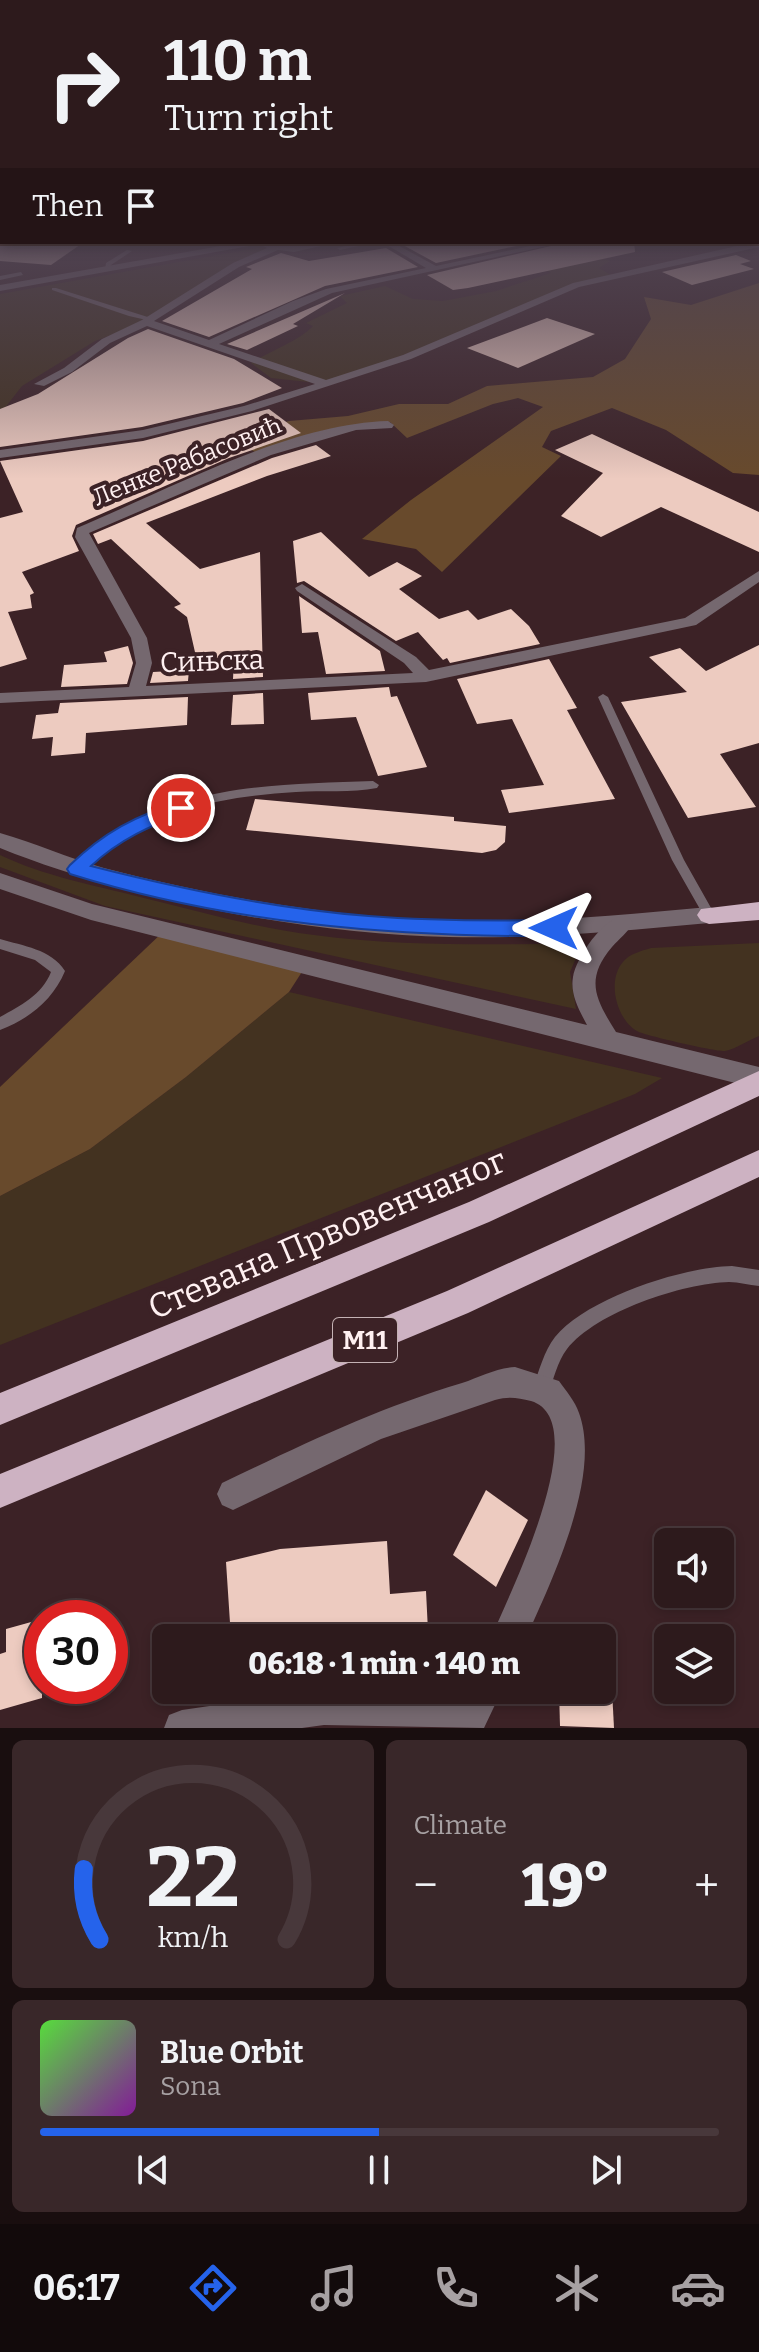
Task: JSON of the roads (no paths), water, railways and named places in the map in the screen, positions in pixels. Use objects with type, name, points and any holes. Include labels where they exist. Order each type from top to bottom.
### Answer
[{"type":"highway","points":[[709,915],[759,911]]},
{"type":"highway","name":"Стевана Првовенчаног","points":[[0,1409],[351,1267],[681,1121],[759,1081]]},
{"type":"highway","name":"M11","points":[[0,1491],[457,1302],[759,1163]]},
{"type":"street","points":[[40,384],[81,362],[106,341],[153,318]]},
{"type":"street","points":[[212,343],[267,318]]},
{"type":"street","points":[[0,454],[143,434],[248,409],[407,357],[499,318]]},
{"type":"street","points":[[149,320],[327,384]]},
{"type":"street","name":"Ленке Рабасовић","points":[[137,689],[144,650],[82,537],[82,531],[267,452],[364,424],[388,425]]},
{"type":"street","name":"Сињска","points":[[0,698],[426,677],[690,622],[759,575]]},
{"type":"street","points":[[302,588],[410,660],[426,677]]},
{"type":"street","points":[[0,840],[76,869],[144,887],[273,911],[367,924],[479,929],[622,923],[709,915]]},
{"type":"street","points":[[0,881],[105,916],[607,1038],[759,1081]]},
{"type":"street","points":[[607,1038],[584,996],[584,977],[595,948],[622,923]]},
{"type":"street","points":[[233,1494],[396,1417],[512,1381],[542,1388],[565,1414],[570,1429],[565,1493],[542,1566],[515,1624]]},
{"type":"street","points":[[182,1728],[324,1707],[473,1712]]},
{"type":"lane","points":[[141,318],[149,320]]},
{"type":"lane","points":[[603,697],[678,860],[709,915]]},
{"type":"lane","points":[[76,869],[103,844],[132,826],[224,795],[256,790],[373,785]]},
{"type":"lane","points":[[0,944],[40,956],[54,964],[58,971],[55,983],[40,1001],[0,1024]]},
{"type":"lane","points":[[542,1388],[561,1343],[586,1318],[638,1295],[680,1284],[728,1274],[759,1278]]}]
